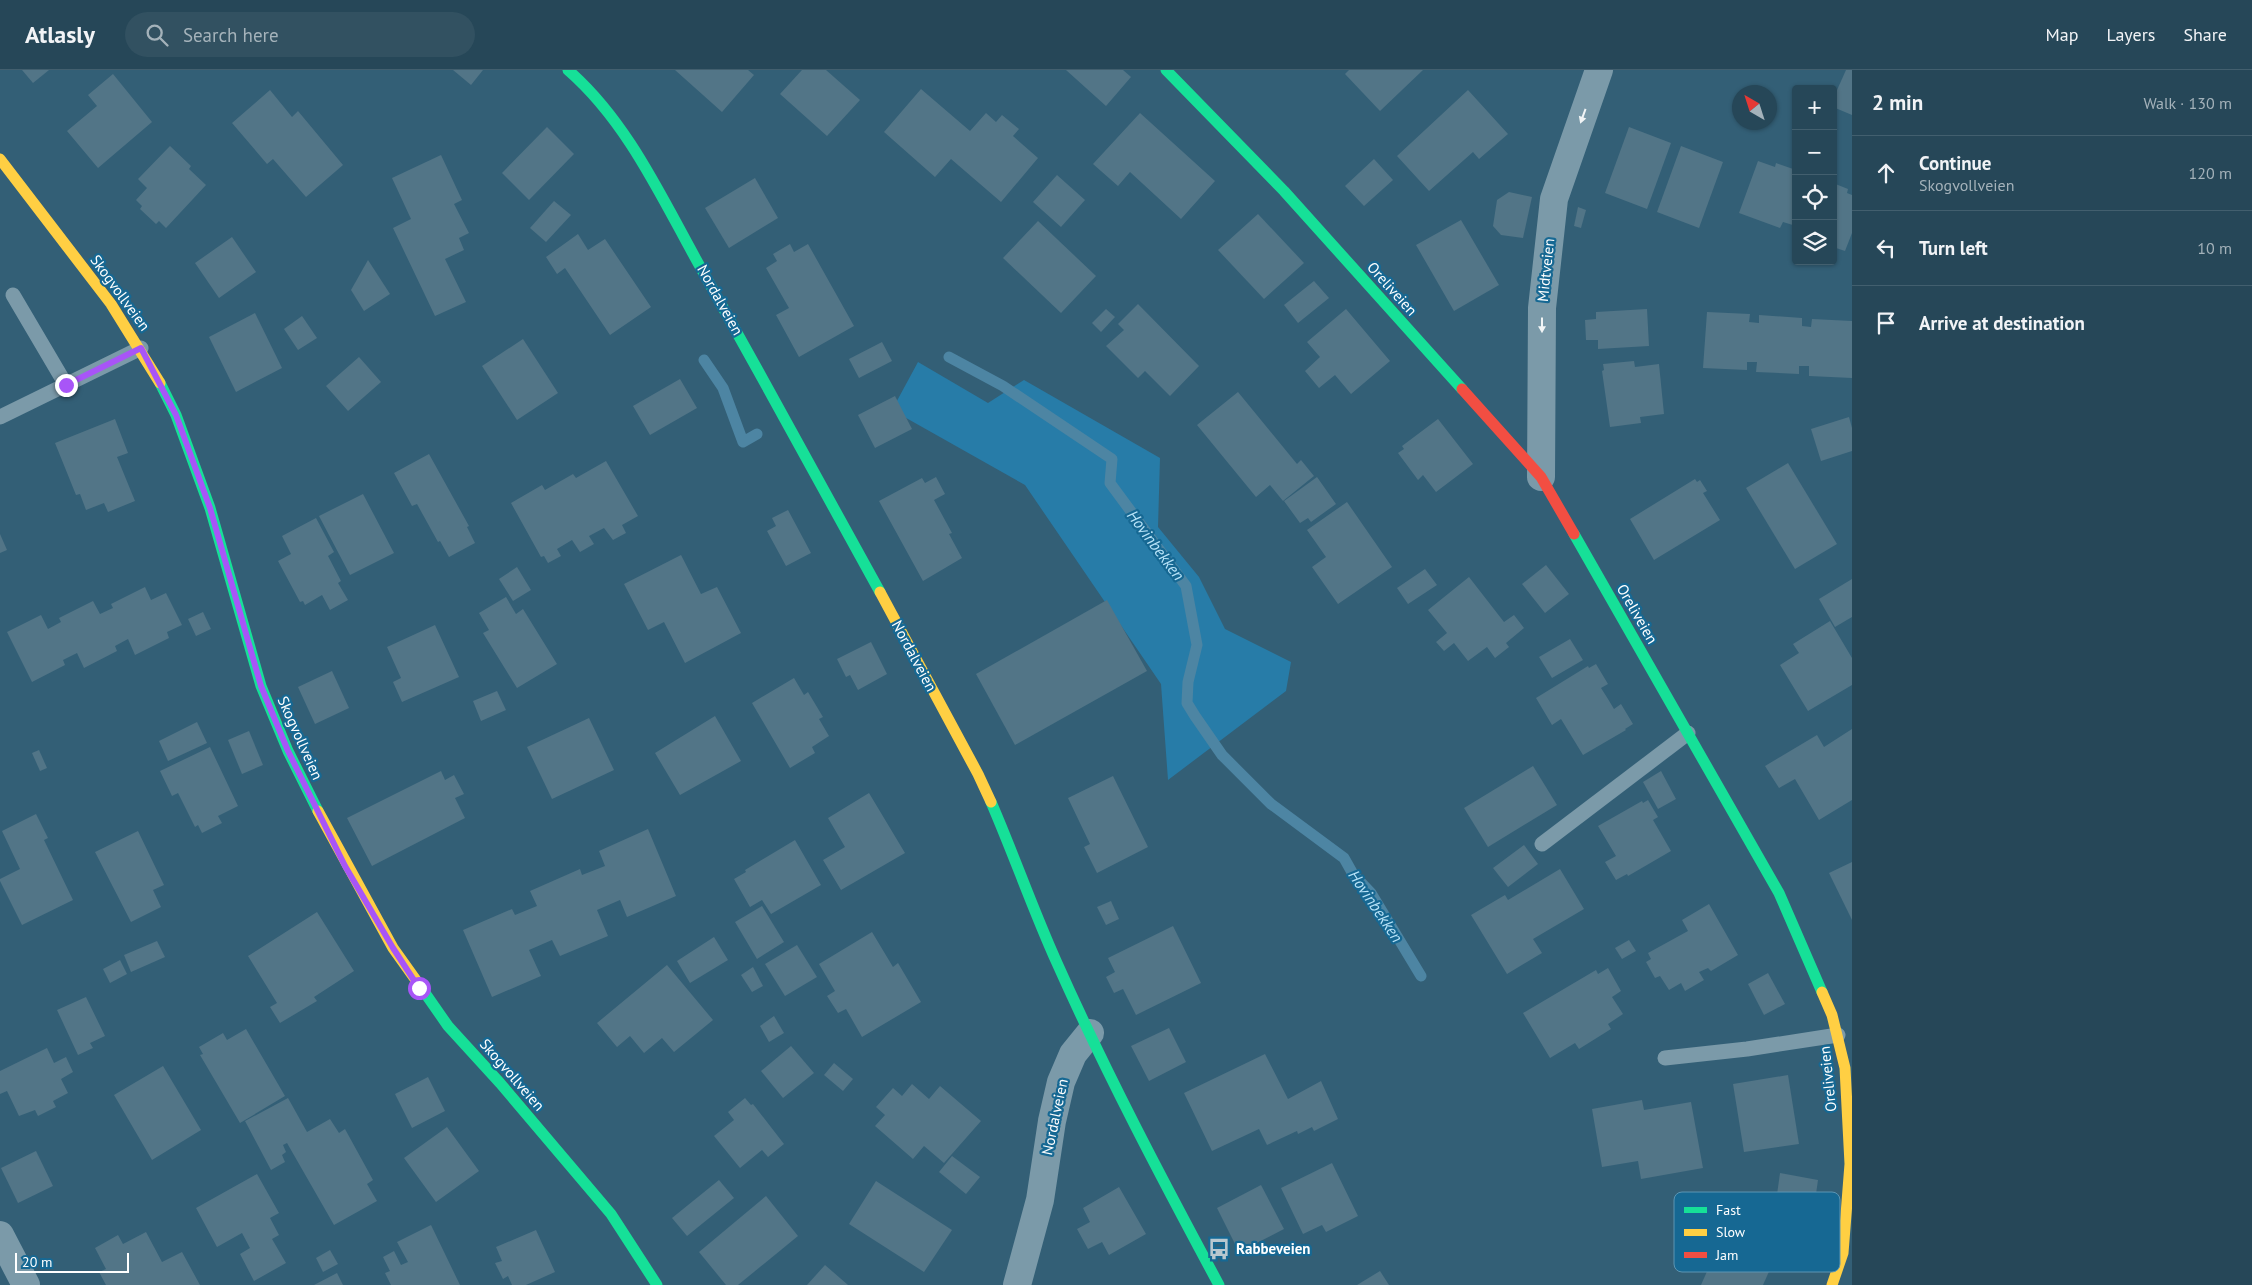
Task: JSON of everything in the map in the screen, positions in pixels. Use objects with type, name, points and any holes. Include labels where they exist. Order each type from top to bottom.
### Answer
[{"type":"street","name":"Oreliveien","points":[[1166,70],[1284,191],[1541,478],[1778,893],[1832,1015],[1845,1068],[1850,1164],[1843,1252],[1840,1261]]},
{"type":"street","name":"Midtveien","points":[[1541,478],[1542,308],[1554,199],[1600,70]]},
{"type":"street","name":"Nordalveien","points":[[570,71],[613,117],[634,149],[770,390],[916,659],[978,774],[999,819],[1038,921],[1090,1033],[1073,1054],[1061,1082],[1052,1121],[1040,1200],[1017,1285]]},
{"type":"street","name":"Skogvollveien","points":[[0,159],[111,304],[141,348],[176,415],[206,499],[261,686],[288,751],[345,866],[419,988],[448,1026],[500,1083],[611,1214],[657,1285]]},
{"type":"street","points":[[1090,1033],[1126,1110],[1219,1285]]},
{"type":"street","points":[[0,1235],[26,1285]]},
{"type":"street","name":"Oreliveien","points":[[1832,1285],[1836,1272]]},
{"type":"lane","points":[[13,294],[66,385]]},
{"type":"lane","points":[[0,417],[141,348]]},
{"type":"lane","points":[[1542,844],[1688,734]]},
{"type":"lane","points":[[1665,1058],[1747,1049],[1838,1035]]},
{"type":"shaded area","points":[[918,362],[988,403],[1024,380],[1160,458],[1158,527],[1199,577],[1225,629],[1291,662],[1286,691],[1168,780],[1161,684],[1025,485],[892,410]]},
{"type":"building","points":[[22,70],[49,70],[33,83]]},
{"type":"building","points":[[453,70],[483,70],[471,85]]},
{"type":"building","points":[[675,70],[748,70],[754,75],[722,112]]},
{"type":"building","points":[[802,70],[826,70],[860,100],[827,136],[780,94]]},
{"type":"building","points":[[1066,70],[1123,70],[1131,77],[1106,106]]},
{"type":"building","points":[[1349,70],[1423,70],[1380,111],[1345,74]]},
{"type":"building","points":[[1846,70],[1852,70],[1852,115],[1837,109],[1837,90]]},
{"type":"building","points":[[113,74],[152,122],[98,168],[67,131],[97,106],[88,95]]},
{"type":"building","points":[[921,89],[970,131],[986,113],[996,122],[1002,115],[1019,129],[1013,136],[1038,158],[1001,202],[951,159],[935,177],[884,132]]},
{"type":"building","points":[[270,90],[292,117],[298,111],[343,165],[306,197],[273,159],[267,164],[232,123]]},
{"type":"building","points":[[1468,90],[1508,134],[1479,159],[1473,152],[1429,191],[1397,156]]},
{"type":"building","points":[[1140,113],[1215,181],[1181,219],[1130,172],[1118,186],[1093,164]]},
{"type":"building","points":[[547,127],[574,154],[529,200],[502,173]]},
{"type":"building","points":[[1629,127],[1671,143],[1647,209],[1605,193]]},
{"type":"building","points":[[170,146],[191,166],[189,169],[206,185],[166,228],[159,221],[156,224],[140,209],[142,206],[136,200],[147,188],[138,179]]},
{"type":"building","points":[[1681,146],[1723,162],[1699,228],[1657,212]]},
{"type":"building","points":[[441,155],[462,200],[454,204],[469,233],[459,238],[464,250],[445,259],[466,302],[435,316],[393,228],[411,219],[392,178]]},
{"type":"building","points":[[1374,159],[1393,180],[1364,206],[1345,186]]},
{"type":"building","points":[[1758,161],[1775,167],[1776,163],[1792,169],[1792,225],[1783,222],[1780,228],[1739,213]]},
{"type":"building","points":[[1057,175],[1085,200],[1061,227],[1033,202]]},
{"type":"building","points":[[755,178],[778,218],[729,248],[705,208]]},
{"type":"building","points":[[1837,185],[1848,189],[1847,193],[1852,195],[1852,233],[1845,251],[1837,248]]},
{"type":"building","points":[[1509,192],[1532,197],[1523,238],[1501,235],[1493,226],[1497,200]]},
{"type":"building","points":[[554,201],[571,215],[546,242],[530,228]]},
{"type":"building","points":[[1578,207],[1586,210],[1581,228],[1574,226]]},
{"type":"building","points":[[1258,214],[1304,263],[1264,299],[1218,250]]},
{"type":"building","points":[[1461,220],[1499,285],[1454,311],[1416,245]]},
{"type":"building","points":[[1038,221],[1096,276],[1061,313],[1003,258]]},
{"type":"building","points":[[578,234],[588,250],[605,239],[651,307],[610,335],[565,268],[557,274],[546,257]]},
{"type":"building","points":[[232,237],[256,272],[219,298],[195,263]]},
{"type":"building","points":[[790,244],[794,252],[808,244],[854,326],[799,357],[776,315],[789,308],[766,268],[777,261],[773,254]]},
{"type":"building","points":[[368,260],[390,294],[364,311],[351,290]]},
{"type":"building","points":[[1314,281],[1329,298],[1298,323],[1284,305]]},
{"type":"building","points":[[1138,304],[1199,366],[1170,396],[1145,371],[1138,378],[1106,346],[1124,330],[1118,324]]},
{"type":"building","points":[[1106,309],[1115,317],[1101,332],[1092,323]]},
{"type":"building","points":[[1346,309],[1390,361],[1351,394],[1335,375],[1319,388],[1305,371],[1320,357],[1307,342]]},
{"type":"building","points":[[1647,309],[1649,346],[1598,349],[1598,340],[1586,340],[1585,320],[1596,319],[1596,312]]},
{"type":"building","points":[[1707,312],[1750,314],[1749,322],[1759,323],[1759,315],[1802,318],[1802,326],[1811,327],[1812,319],[1852,321],[1852,378],[1809,376],[1809,366],[1799,366],[1799,374],[1756,372],[1757,362],[1747,362],[1747,370],[1703,368]]},
{"type":"building","points":[[255,313],[282,368],[236,392],[209,337]]},
{"type":"building","points":[[302,316],[317,338],[298,350],[284,329]]},
{"type":"building","points":[[523,339],[558,393],[517,420],[482,366]]},
{"type":"building","points":[[882,342],[892,361],[859,378],[849,359]]},
{"type":"building","points":[[359,357],[381,382],[348,411],[326,386]]},
{"type":"building","points":[[1634,361],[1635,367],[1659,364],[1664,414],[1640,417],[1641,423],[1610,427],[1602,371],[1604,370],[1603,364]]},
{"type":"building","points":[[680,379],[697,408],[650,435],[633,406]]},
{"type":"building","points":[[1238,392],[1297,464],[1301,460],[1314,476],[1283,501],[1270,485],[1256,497],[1197,425]]},
{"type":"building","points":[[895,396],[912,429],[875,448],[858,415]]},
{"type":"building","points":[[1849,417],[1852,428],[1852,451],[1821,461],[1811,429]]},
{"type":"building","points":[[115,419],[128,453],[117,457],[135,501],[108,512],[104,503],[86,510],[80,494],[76,495],[55,443]]},
{"type":"building","points":[[1438,419],[1473,464],[1436,492],[1423,475],[1418,480],[1398,453],[1404,449],[1402,446]]},
{"type":"building","points":[[429,454],[469,526],[467,527],[475,543],[449,557],[440,541],[438,542],[417,504],[412,506],[394,473]]},
{"type":"building","points":[[606,461],[638,516],[622,525],[626,533],[613,540],[604,528],[589,536],[594,544],[580,552],[572,540],[557,549],[561,556],[548,563],[544,556],[541,557],[511,503],[542,485],[545,490],[573,474],[576,478]]},
{"type":"building","points":[[1788,463],[1837,544],[1795,569],[1746,488]]},
{"type":"building","points":[[936,477],[945,494],[934,500],[952,533],[949,534],[962,558],[923,581],[879,501],[922,478],[925,483]]},
{"type":"building","points":[[1317,477],[1336,504],[1311,522],[1308,518],[1300,523],[1284,501]]},
{"type":"building","points":[[1695,479],[1697,482],[1700,480],[1707,491],[1703,493],[1720,520],[1654,560],[1630,519]]},
{"type":"building","points":[[363,494],[394,553],[350,575],[319,516]]},
{"type":"building","points":[[1347,502],[1392,567],[1338,604],[1312,567],[1326,557],[1307,530]]},
{"type":"building","points":[[788,510],[811,553],[786,566],[767,531],[776,526],[772,518]]},
{"type":"building","points":[[316,518],[334,552],[328,556],[341,581],[338,583],[348,600],[330,610],[322,595],[305,605],[303,601],[300,602],[278,561],[291,554],[282,536]]},
{"type":"building","points":[[0,534],[7,550],[0,553]]},
{"type":"building","points":[[681,555],[701,594],[717,587],[741,633],[685,663],[664,622],[648,630],[624,584]]},
{"type":"building","points":[[1546,565],[1569,594],[1545,613],[1522,584]]},
{"type":"building","points":[[517,567],[531,590],[513,601],[499,579]]},
{"type":"building","points":[[1425,569],[1437,585],[1408,604],[1397,588]]},
{"type":"building","points":[[1469,577],[1504,622],[1514,615],[1524,628],[1506,643],[1509,647],[1495,658],[1487,647],[1468,661],[1454,643],[1444,651],[1436,642],[1447,633],[1428,610]]},
{"type":"building","points":[[1852,579],[1852,617],[1835,627],[1819,599]]},
{"type":"building","points":[[145,587],[151,600],[166,593],[182,625],[167,632],[169,638],[135,655],[128,639],[115,646],[117,651],[84,668],[77,653],[63,660],[65,665],[32,682],[7,632],[41,615],[48,629],[61,622],[59,618],[93,601],[100,614],[113,608],[111,604]]},
{"type":"building","points":[[506,597],[516,614],[523,609],[557,664],[517,688],[483,633],[489,630],[479,613]]},
{"type":"building","points":[[1107,600],[1147,671],[1015,745],[976,674]]},
{"type":"building","points":[[203,612],[211,629],[196,636],[188,619]]},
{"type":"building","points":[[1830,621],[1852,658],[1852,685],[1808,711],[1780,665],[1799,653],[1793,644]]},
{"type":"building","points":[[435,625],[459,677],[402,702],[393,682],[401,678],[387,647]]},
{"type":"building","points":[[1570,639],[1583,660],[1552,678],[1539,657]]},
{"type":"building","points":[[871,642],[887,674],[858,690],[850,675],[846,677],[837,659]]},
{"type":"building","points":[[1596,664],[1608,684],[1601,688],[1614,709],[1621,704],[1633,724],[1583,755],[1561,719],[1552,725],[1536,698],[1588,666],[1589,668]]},
{"type":"building","points":[[332,671],[349,708],[315,724],[298,687]]},
{"type":"building","points":[[794,678],[804,695],[808,692],[823,717],[819,719],[829,736],[812,747],[815,753],[790,768],[752,703]]},
{"type":"building","points":[[497,691],[506,710],[481,721],[473,701]]},
{"type":"building","points":[[715,716],[741,761],[680,795],[655,753]]},
{"type":"building","points":[[589,718],[614,770],[552,799],[527,747]]},
{"type":"building","points":[[197,722],[207,743],[168,761],[159,741]]},
{"type":"building","points":[[1852,729],[1852,800],[1819,820],[1795,779],[1779,788],[1765,766],[1817,735],[1824,747]]},
{"type":"building","points":[[249,731],[263,765],[242,774],[228,740]]},
{"type":"building","points":[[210,747],[238,806],[218,816],[222,823],[202,833],[198,825],[195,827],[178,793],[172,796],[160,771]]},
{"type":"building","points":[[39,750],[47,768],[40,771],[32,753]]},
{"type":"building","points":[[1533,766],[1557,805],[1488,847],[1464,808]]},
{"type":"building","points":[[441,771],[445,780],[454,775],[464,794],[455,798],[465,818],[372,866],[347,818]]},
{"type":"building","points":[[1661,771],[1676,799],[1658,809],[1643,782]]},
{"type":"building","points":[[1113,776],[1148,847],[1097,873],[1084,847],[1090,844],[1068,798]]},
{"type":"building","points":[[869,793],[905,853],[841,890],[823,860],[845,847],[828,818]]},
{"type":"building","points":[[1648,800],[1658,817],[1653,820],[1671,851],[1628,876],[1627,874],[1616,880],[1605,862],[1616,856],[1598,826],[1642,801],[1643,803]]},
{"type":"building","points":[[36,814],[48,838],[44,840],[73,900],[22,925],[0,881],[0,879],[20,869],[2,831]]},
{"type":"building","points":[[648,829],[676,896],[627,917],[620,900],[597,910],[608,936],[560,956],[552,940],[529,950],[541,976],[492,997],[463,930],[512,909],[515,915],[537,906],[530,891],[580,869],[582,875],[605,866],[599,851]]},
{"type":"building","points":[[138,831],[164,885],[153,890],[161,907],[131,922],[95,852]]},
{"type":"building","points":[[795,840],[821,885],[771,914],[762,900],[750,907],[734,879],[746,872],[745,870]]},
{"type":"building","points":[[1524,845],[1538,864],[1508,887],[1493,868]]},
{"type":"building","points":[[1852,862],[1852,920],[1829,873]]},
{"type":"building","points":[[1560,869],[1584,909],[1533,939],[1542,953],[1507,974],[1471,915],[1505,895],[1508,900]]},
{"type":"building","points":[[1111,901],[1119,919],[1106,925],[1097,907]]},
{"type":"building","points":[[1709,904],[1738,955],[1711,971],[1708,968],[1699,972],[1704,980],[1685,991],[1681,983],[1669,990],[1660,976],[1655,978],[1646,962],[1651,959],[1648,953],[1688,931],[1682,920]]},
{"type":"building","points":[[762,906],[784,942],[757,959],[735,922]]},
{"type":"building","points":[[317,912],[354,971],[314,997],[317,1001],[280,1023],[270,1007],[277,1003],[248,956]]},
{"type":"building","points":[[1173,926],[1201,983],[1136,1015],[1123,989],[1114,993],[1106,977],[1115,972],[1108,958]]},
{"type":"building","points":[[872,932],[893,967],[898,963],[921,1002],[862,1037],[846,1009],[838,1013],[827,996],[835,991],[819,964]]},
{"type":"building","points":[[714,937],[728,960],[690,983],[677,961]]},
{"type":"building","points":[[1629,940],[1636,951],[1622,959],[1615,948]]},
{"type":"building","points":[[157,941],[165,957],[131,972],[124,955]]},
{"type":"building","points":[[797,945],[817,977],[785,996],[765,964]]},
{"type":"building","points":[[120,960],[127,974],[110,983],[103,969]]},
{"type":"building","points":[[667,965],[713,1020],[674,1052],[662,1038],[644,1053],[630,1036],[617,1047],[597,1023]]},
{"type":"building","points":[[753,967],[763,986],[752,992],[741,975]]},
{"type":"building","points":[[1608,968],[1621,991],[1612,997],[1623,1014],[1608,1024],[1611,1029],[1579,1049],[1575,1043],[1550,1058],[1523,1013],[1596,970],[1598,974]]},
{"type":"building","points":[[1768,973],[1785,1004],[1764,1015],[1748,984]]},
{"type":"building","points":[[86,997],[105,1036],[90,1043],[93,1048],[78,1055],[57,1010]]},
{"type":"building","points":[[774,1016],[784,1033],[769,1042],[760,1026]]},
{"type":"building","points":[[1169,1028],[1186,1062],[1149,1081],[1131,1046]]},
{"type":"building","points":[[246,1029],[285,1096],[240,1123],[200,1055],[203,1054],[199,1047],[223,1033],[227,1040]]},
{"type":"building","points":[[791,1046],[814,1073],[783,1098],[761,1071]]},
{"type":"building","points":[[47,1048],[54,1063],[66,1057],[73,1072],[61,1079],[68,1093],[53,1101],[56,1107],[38,1116],[35,1110],[19,1116],[7,1091],[0,1094],[0,1071]]},
{"type":"building","points":[[1265,1054],[1288,1099],[1321,1081],[1338,1119],[1314,1131],[1312,1127],[1298,1134],[1297,1131],[1267,1145],[1259,1129],[1212,1151],[1184,1093]]},
{"type":"building","points":[[834,1063],[853,1079],[843,1091],[824,1075]]},
{"type":"building","points":[[163,1066],[201,1130],[152,1160],[114,1095]]},
{"type":"building","points":[[1788,1075],[1799,1144],[1744,1152],[1733,1084]]},
{"type":"building","points":[[428,1077],[445,1111],[412,1128],[395,1094]]},
{"type":"building","points":[[912,1084],[929,1099],[940,1086],[981,1121],[944,1163],[924,1146],[913,1159],[875,1126],[885,1115],[876,1107],[893,1088],[902,1096]]},
{"type":"building","points":[[288,1098],[307,1132],[330,1119],[339,1133],[345,1129],[373,1180],[367,1184],[377,1201],[334,1225],[287,1143],[283,1145],[286,1152],[282,1155],[285,1162],[271,1170],[245,1121]]},
{"type":"building","points":[[745,1098],[751,1105],[753,1104],[784,1144],[768,1157],[762,1150],[740,1168],[714,1136],[734,1120],[728,1112]]},
{"type":"building","points":[[1642,1100],[1644,1110],[1691,1102],[1703,1168],[1641,1179],[1638,1161],[1602,1167],[1592,1109]]},
{"type":"building","points":[[447,1127],[479,1171],[436,1202],[404,1158]]},
{"type":"building","points":[[36,1151],[53,1186],[18,1203],[1,1168]]},
{"type":"building","points":[[952,1156],[980,1177],[966,1194],[939,1172]]},
{"type":"building","points":[[1332,1163],[1358,1216],[1326,1232],[1322,1225],[1303,1234],[1281,1188]]},
{"type":"building","points":[[1780,1173],[1818,1180],[1816,1192],[1777,1192]]},
{"type":"building","points":[[257,1174],[279,1213],[270,1218],[279,1235],[272,1239],[286,1263],[254,1281],[240,1254],[250,1248],[242,1233],[217,1247],[196,1208]]},
{"type":"building","points":[[719,1180],[734,1198],[687,1236],[672,1218]]},
{"type":"building","points":[[876,1181],[952,1230],[924,1272],[849,1224]]},
{"type":"building","points":[[1261,1185],[1284,1229],[1239,1252],[1217,1208]]},
{"type":"building","points":[[1119,1187],[1146,1234],[1109,1255],[1102,1242],[1088,1249],[1077,1229],[1090,1222],[1083,1208]]},
{"type":"building","points":[[766,1196],[798,1236],[738,1285],[726,1285],[699,1252]]},
{"type":"building","points":[[431,1225],[460,1285],[391,1285],[385,1273],[390,1271],[383,1257],[394,1251],[401,1265],[408,1262],[397,1242]]},
{"type":"building","points":[[536,1230],[555,1272],[526,1285],[512,1285],[508,1276],[503,1279],[495,1263],[502,1261],[496,1247]]},
{"type":"building","points":[[146,1232],[162,1262],[182,1252],[200,1285],[106,1285],[99,1272],[106,1269],[95,1248],[118,1235],[123,1244]]},
{"type":"building","points":[[330,1250],[338,1264],[323,1272],[316,1258]]},
{"type":"building","points":[[825,1265],[848,1285],[807,1285]]},
{"type":"building","points":[[1380,1271],[1389,1285],[1357,1285]]},
{"type":"building","points":[[1707,1272],[1769,1272],[1763,1285],[1701,1285]]},
{"type":"building","points":[[337,1273],[343,1285],[314,1285]]},
{"type":"waterway","name":"Hovinbekken","points":[[949,357],[1003,386],[1112,459],[1110,483],[1186,586],[1197,645],[1188,682],[1187,703],[1222,755],[1271,804],[1344,858],[1353,874],[1371,893],[1421,976]]},
{"type":"waterway","name":"Hovinbekken","points":[[704,360],[723,388],[743,442],[757,434]]},
{"type":"traffic: fast","points":[[568,70],[590,91],[609,114],[627,138],[659,190],[880,592]]},
{"type":"traffic: fast","points":[[1166,70],[1284,191],[1462,389]]},
{"type":"traffic: fast","points":[[160,383],[176,415],[210,508],[261,686],[288,751],[318,811]]},
{"type":"traffic: fast","points":[[1574,534],[1779,893],[1822,992]]},
{"type":"traffic: fast","points":[[991,802],[1048,943],[1095,1045],[1135,1126],[1219,1285]]},
{"type":"traffic: fast","points":[[418,983],[448,1026],[500,1083],[611,1214],[657,1285]]},
{"type":"traffic: slow","points":[[0,159],[111,304],[160,383]]},
{"type":"traffic: slow","points":[[880,592],[978,774],[991,802]]},
{"type":"traffic: slow","points":[[318,811],[393,948],[418,983]]},
{"type":"traffic: slow","points":[[1822,992],[1832,1015],[1845,1068],[1850,1164],[1843,1253],[1840,1262]]},
{"type":"traffic: slow","points":[[1832,1285],[1836,1272]]},
{"type":"traffic: jam","points":[[1462,389],[1541,477],[1574,534]]},
{"type":"place","name":"Rabbeveien","points":[[1219,1249]]},
{"type":"route","points":[[66,385],[141,348],[176,415],[210,508],[261,686],[288,751],[345,866],[419,988]]}]
